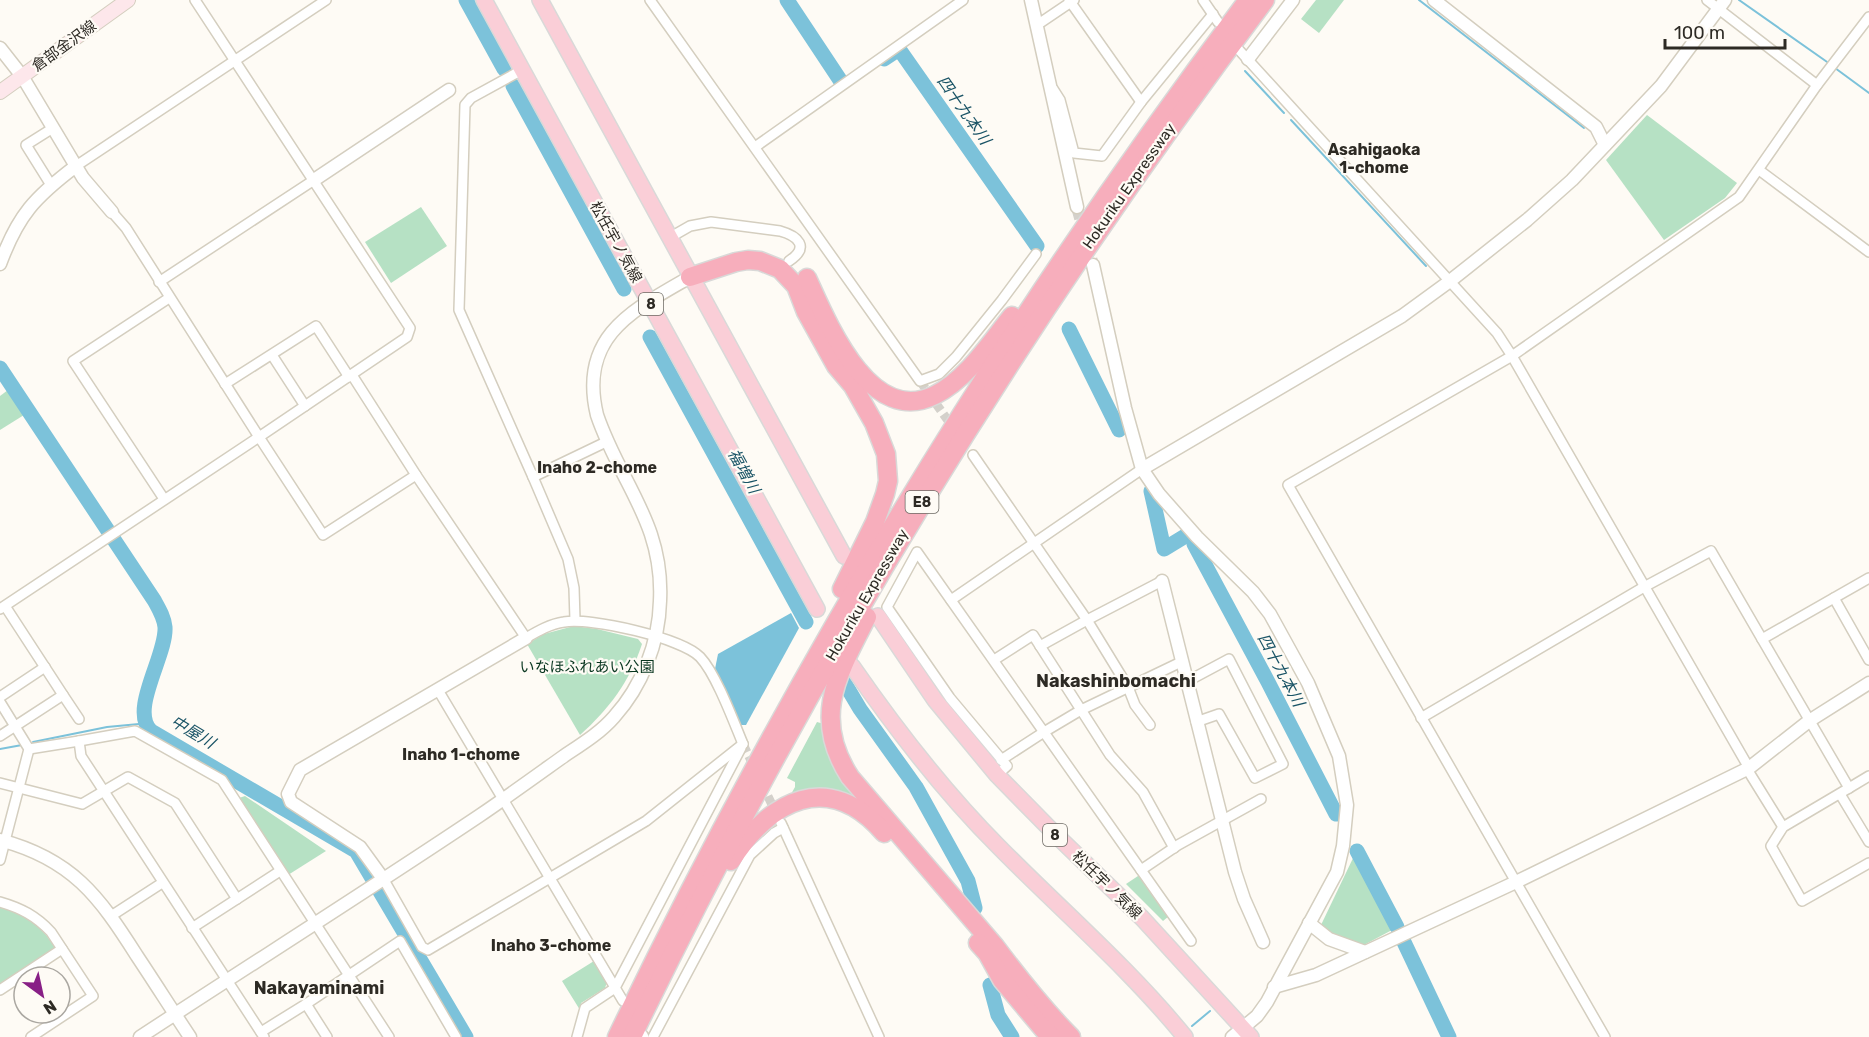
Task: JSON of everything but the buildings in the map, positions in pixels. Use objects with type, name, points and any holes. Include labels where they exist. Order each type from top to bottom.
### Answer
[{"type":"highway","name":"Hokuriku Expressway","points":[[617,1037],[709,852],[780,721],[834,624],[936,453],[1037,295],[1122,172],[1248,0]]},
{"type":"highway","name":"Hokuriku Expressway","points":[[642,1037],[696,908],[777,753],[944,466],[1042,313],[1119,199],[1265,0]]},
{"type":"highway","points":[[690,278],[706,263],[744,249],[767,251],[789,261],[801,282],[806,312],[836,366],[859,382],[883,394],[903,401],[925,399],[954,382],[981,354],[1122,172]]},
{"type":"highway","points":[[690,278],[736,262],[760,261],[780,269],[801,282]]},
{"type":"highway","points":[[780,721],[875,522],[885,494],[887,467],[884,447],[859,382]]},
{"type":"highway","points":[[944,466],[843,665],[832,699],[830,724],[835,750],[850,777],[991,949],[1058,1037]]},
{"type":"highway","points":[[642,1037],[686,938],[735,854],[768,816],[790,803],[816,797],[843,801],[868,817],[1013,971],[1071,1037]]},
{"type":"highway","points":[[991,949],[1002,980],[1052,1037]]},
{"type":"main road","name":"倉部金沢線","points":[[0,92],[128,0]]},
{"type":"main road","name":"松任宇ノ気線","points":[[484,0],[817,609]]},
{"type":"main road","points":[[540,0],[843,556]]},
{"type":"main road","name":"松任宇ノ気線","points":[[879,616],[935,700],[999,768],[1050,830],[1142,918],[1242,1034]]},
{"type":"main road","points":[[852,666],[909,746],[963,810],[1118,963],[1185,1037]]},
{"type":"street","points":[[79,719],[2,607],[350,376],[407,337],[410,328],[195,0]]},
{"type":"street","points":[[0,264],[20,219],[35,199],[51,185],[76,166],[326,0]]},
{"type":"street","points":[[650,0],[920,381],[939,374],[956,357],[1036,254]]},
{"type":"street","points":[[755,147],[963,0]]},
{"type":"street","points":[[1031,0],[1077,207]]},
{"type":"street","points":[[1050,85],[1060,100],[1074,153],[1101,156],[1141,102],[1215,18],[1203,0]]},
{"type":"street","points":[[1248,59],[1293,0]]},
{"type":"street","points":[[1434,0],[1596,127],[1605,145]]},
{"type":"street","points":[[1707,0],[1722,4],[1817,85]]},
{"type":"street","points":[[1037,26],[1071,1],[1141,102]]},
{"type":"street","points":[[951,600],[1142,469],[1402,316],[1450,281],[1572,180],[1661,86],[1722,4]]},
{"type":"street","points":[[1605,1037],[1288,485],[1512,356],[1739,196],[1869,16]]},
{"type":"street","points":[[0,48],[22,76],[83,178],[126,228],[323,535],[416,476]]},
{"type":"street","points":[[1239,50],[1497,333],[1748,769],[1784,827]]},
{"type":"street","points":[[522,70],[475,96],[465,105],[459,310],[568,559],[574,588],[575,620]]},
{"type":"street","points":[[159,282],[449,90]]},
{"type":"street","points":[[51,185],[26,145],[53,128]]},
{"type":"street","points":[[1759,170],[1869,252]]},
{"type":"street","points":[[669,238],[690,226],[711,222],[780,231],[797,238],[800,244],[798,255],[789,261]]},
{"type":"street","points":[[1093,265],[1125,408],[1142,469],[1159,494],[1253,592],[1270,614],[1308,683],[1339,756],[1347,805],[1343,846],[1337,872],[1267,1002],[1242,1034]]},
{"type":"street","points":[[140,1037],[367,891],[503,799],[603,729],[625,704],[642,675],[656,637],[661,600],[659,569],[655,547],[643,511],[597,414],[594,395],[595,374],[599,354],[622,320],[649,301],[690,278]]},
{"type":"street","points":[[164,499],[73,361],[169,298]]},
{"type":"street","points":[[225,384],[316,326],[526,638]]},
{"type":"street","points":[[272,355],[305,406]]},
{"type":"street","points":[[533,477],[608,441]]},
{"type":"street","points":[[973,455],[1087,620],[1150,725]]},
{"type":"street","points":[[1421,718],[1644,587],[1711,551],[1849,788]]},
{"type":"street","points":[[1181,662],[1081,710],[1044,732],[999,768],[887,607],[916,552],[994,660],[1044,732],[1141,870],[1191,940]]},
{"type":"street","points":[[1762,639],[1869,578]]},
{"type":"street","points":[[1040,646],[1162,581],[1196,722],[1244,899],[1263,942]]},
{"type":"street","points":[[1834,598],[1869,660]]},
{"type":"street","points":[[575,620],[595,622],[687,647],[704,661],[744,744],[646,821],[428,950],[422,948],[360,847],[291,802],[288,794],[300,770],[526,638],[552,625],[575,620]]},
{"type":"street","points":[[994,660],[1033,635],[1110,755],[1143,792],[1174,848]]},
{"type":"street","points":[[1186,682],[1229,659],[1283,764],[1255,777],[1219,714],[1196,722]]},
{"type":"street","points":[[0,697],[45,668]]},
{"type":"street","points":[[1274,987],[1316,975],[1748,769],[1809,721],[1869,683]]},
{"type":"street","points":[[438,690],[623,1001]]},
{"type":"street","points":[[0,736],[63,695]]},
{"type":"street","points":[[0,702],[29,749],[2,841],[0,860]]},
{"type":"street","points":[[29,749],[135,731],[222,780],[314,925],[389,1037]]},
{"type":"street","points":[[79,741],[81,756],[262,1035],[400,941],[456,1037]]},
{"type":"street","points":[[577,1037],[585,1008],[615,988],[744,744]]},
{"type":"street","points":[[1869,776],[1784,827],[1772,846],[1803,901],[1869,863]]},
{"type":"street","points":[[0,783],[82,804],[128,777],[175,803],[237,899]]},
{"type":"street","points":[[1840,794],[1869,842]]},
{"type":"street","points":[[1141,870],[1174,848],[1261,799]]},
{"type":"street","points":[[642,1037],[750,855],[781,825],[879,1037]]},
{"type":"street","points":[[2,841],[37,853],[72,874],[93,894],[111,915],[190,1037]]},
{"type":"street","points":[[192,928],[280,871]]},
{"type":"street","points":[[111,915],[162,883]]},
{"type":"street","points":[[0,902],[36,918],[51,932],[93,996],[31,1037]]},
{"type":"street","points":[[1309,923],[1329,939],[1365,952]]},
{"type":"street","points":[[0,990],[62,949]]},
{"type":"street","points":[[306,1004],[327,1037]]},
{"type":"green space","points":[[1316,0],[1344,0],[1319,33],[1301,19]]},
{"type":"green space","points":[[1647,115],[1737,183],[1725,198],[1664,240],[1606,160]]},
{"type":"green space","points":[[421,207],[447,246],[391,283],[365,242]]},
{"type":"green space","points":[[8,390],[24,415],[0,430],[0,396]]},
{"type":"green space","name":"いなほふれあい公園","points":[[574,626],[638,639],[642,644],[617,694],[580,735],[527,644],[544,634]]},
{"type":"green space","points":[[817,722],[824,724],[869,810],[790,796],[795,782],[787,778]]},
{"type":"green space","points":[[245,796],[326,851],[288,875],[239,798]]},
{"type":"green space","points":[[1355,854],[1392,930],[1362,946],[1334,935],[1321,925]]},
{"type":"green space","points":[[1141,874],[1169,916],[1163,921],[1126,884]]},
{"type":"green space","points":[[0,906],[31,921],[55,947],[53,951],[32,965],[12,965],[12,978],[0,986]]},
{"type":"green space","points":[[594,961],[607,982],[605,988],[581,1003],[580,1010],[562,981]]},
{"type":"water","points":[[791,613],[799,628],[746,725],[740,725],[715,669],[718,654]]},
{"type":"waterway","name":"福増川","points":[[466,0],[504,69]]},
{"type":"waterway","name":"四十九本川","points":[[787,0],[840,80]]},
{"type":"waterway","points":[[1419,0],[1584,128]]},
{"type":"waterway","points":[[1739,0],[1830,64]]},
{"type":"waterway","name":"四十九本川","points":[[884,59],[899,49],[1037,246]]},
{"type":"waterway","points":[[1835,68],[1869,93]]},
{"type":"waterway","points":[[1245,71],[1284,113]]},
{"type":"waterway","name":"福増川","points":[[513,86],[624,289]]},
{"type":"waterway","points":[[1291,120],[1426,266]]},
{"type":"waterway","name":"四十九本川","points":[[1069,329],[1119,430]]},
{"type":"waterway","name":"福増川","points":[[650,337],[806,622]]},
{"type":"waterway","name":"中屋川","points":[[0,368],[154,600],[162,616],[165,627],[164,639],[146,696],[144,710],[145,722],[151,731],[356,851],[466,1037]]},
{"type":"waterway","name":"四十九本川","points":[[1151,491],[1164,549],[1187,535]]},
{"type":"waterway","name":"四十九本川","points":[[1194,544],[1336,814]]},
{"type":"waterway","name":"福増川","points":[[844,682],[860,709],[916,787],[968,881],[975,908]]},
{"type":"waterway","points":[[33,742],[107,727],[139,724]]},
{"type":"waterway","points":[[0,749],[22,745]]},
{"type":"waterway","name":"四十九本川","points":[[1357,851],[1397,927]]},
{"type":"waterway","name":"四十九本川","points":[[1403,940],[1449,1037]]},
{"type":"waterway","name":"福増川","points":[[990,985],[998,1015],[1012,1037]]},
{"type":"waterway","points":[[1192,1026],[1210,1011]]},
{"type":"tunnel","points":[[1077,207],[1093,265]]},
{"type":"tunnel","points":[[920,381],[954,429]]},
{"type":"tunnel","points":[[743,744],[755,769]]},
{"type":"tunnel","points":[[762,784],[777,815]]},
{"type":"district","name":"Asahigaoka 1-chome","points":[[1374,158]]},
{"type":"district","name":"Inaho 2-chome","points":[[597,467]]},
{"type":"district","name":"Nakashinbomachi","points":[[1116,681]]},
{"type":"district","name":"Inaho 1-chome","points":[[461,754]]},
{"type":"district","name":"Inaho 3-chome","points":[[551,945]]},
{"type":"district","name":"Nakayaminami","points":[[319,988]]}]
